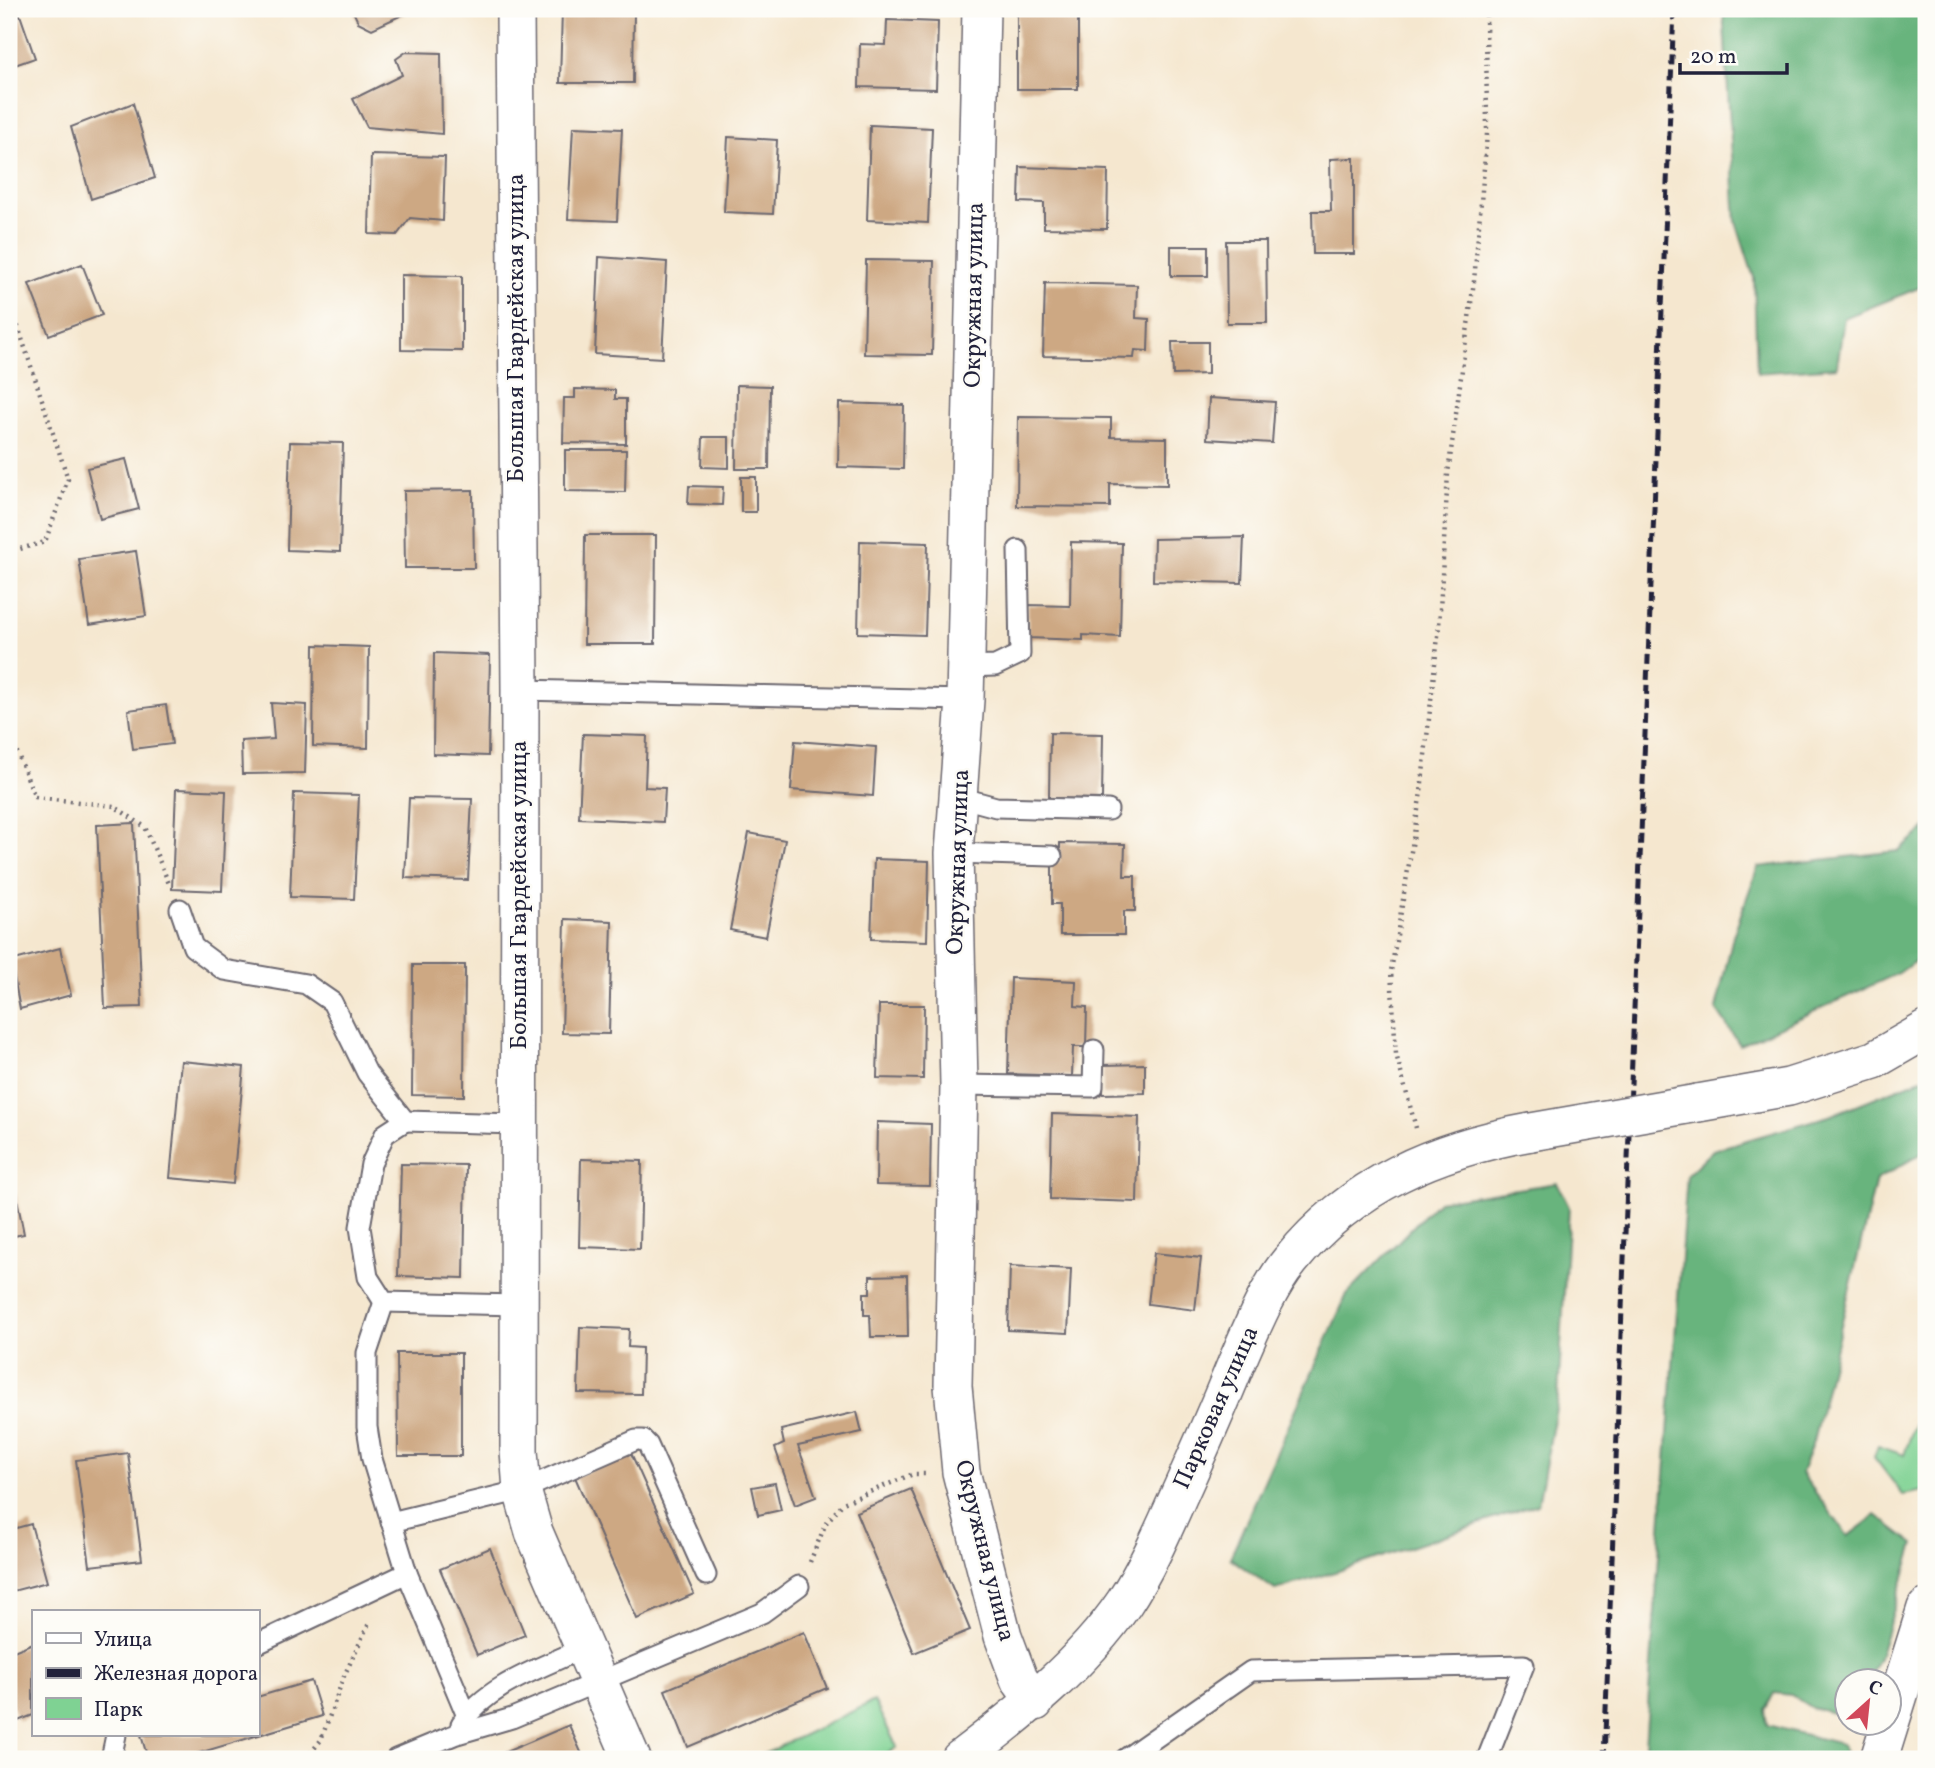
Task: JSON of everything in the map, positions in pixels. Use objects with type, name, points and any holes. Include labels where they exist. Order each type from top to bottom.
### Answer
[{"type":"street","name":"Большая Гвардейская улица","points":[[515,9],[520,690],[519,1451],[522,1490],[534,1532],[632,1759]]},
{"type":"street","name":"Окружная улица","points":[[981,9],[966,684],[954,853],[959,1084],[953,1387],[961,1472],[1003,1636],[1019,1679],[1035,1702]]},
{"type":"street","name":"Парковая улица","points":[[960,1759],[1035,1702],[1082,1655],[1124,1603],[1157,1545],[1255,1321],[1289,1262],[1339,1209],[1392,1175],[1426,1159],[1494,1138],[1789,1087],[1874,1060],[1926,1030]]},
{"type":"street","points":[[1879,1759],[1926,1608]]},
{"type":"lane","points":[[520,690],[966,684],[1020,654],[1018,550]]},
{"type":"lane","points":[[959,797],[996,807],[1108,810]]},
{"type":"lane","points":[[954,853],[1052,856]]},
{"type":"lane","points":[[180,909],[193,947],[224,970],[306,984],[332,1002],[367,1073],[405,1121]]},
{"type":"lane","points":[[959,1084],[1093,1087],[1094,1050]]},
{"type":"lane","points":[[384,1302],[368,1277],[360,1227],[371,1164],[386,1134],[405,1121],[519,1124]]},
{"type":"lane","points":[[384,1302],[519,1305]]},
{"type":"lane","points":[[384,1302],[367,1353],[367,1427],[372,1459],[407,1573],[467,1716]]},
{"type":"lane","points":[[391,1522],[522,1490],[636,1440],[643,1440],[648,1445],[706,1575]]},
{"type":"lane","points":[[259,1643],[407,1573]]},
{"type":"lane","points":[[396,1759],[454,1735],[512,1718],[762,1612],[799,1586]]},
{"type":"lane","points":[[454,1735],[467,1716],[493,1692],[583,1648]]},
{"type":"lane","points":[[1125,1759],[1251,1671],[1524,1665],[1487,1759]]},
{"type":"lane","points":[[111,1759],[116,1736]]},
{"type":"path","points":[[1418,1135],[1396,1055],[1391,971],[1422,792],[1439,626],[1448,473],[1474,281],[1488,134],[1486,9]]},
{"type":"path","points":[[9,299],[68,479],[45,542],[9,552]]},
{"type":"path","points":[[9,732],[35,797],[114,806],[145,827],[180,909]]},
{"type":"path","points":[[799,1586],[826,1523],[843,1503],[913,1475]]},
{"type":"path","points":[[306,1759],[321,1740],[344,1676],[388,1582]]},
{"type":"green space","points":[[1723,9],[1926,9],[1926,285],[1844,318],[1837,367],[1757,373],[1754,278],[1736,222]]},
{"type":"green space","points":[[1926,828],[1926,953],[1899,973],[1740,1045],[1716,1009],[1733,936],[1758,867],[1898,851]]},
{"type":"green space","points":[[1926,1077],[1926,1151],[1876,1180],[1813,1442],[1801,1473],[1848,1536],[1876,1515],[1914,1544],[1875,1666],[1834,1666],[1834,1713],[1812,1708],[1791,1695],[1774,1693],[1765,1710],[1767,1725],[1842,1744],[1847,1759],[1644,1759],[1687,1175],[1713,1150],[1829,1116]]},
{"type":"green space","points":[[1557,1183],[1569,1207],[1558,1398],[1538,1504],[1275,1590],[1230,1558],[1347,1294],[1438,1201]]},
{"type":"green space","points":[[1926,1392],[1926,1488],[1924,1491],[1903,1495],[1874,1457],[1878,1446],[1904,1455]]},
{"type":"green space","points":[[874,1701],[897,1747],[880,1759],[764,1759],[762,1755]]},
{"type":"building","points":[[9,9],[18,9],[35,58],[9,67]]},
{"type":"building","points":[[352,9],[415,9],[372,29],[358,22]]},
{"type":"building","points":[[562,9],[634,9],[633,83],[560,83]]},
{"type":"building","points":[[1017,9],[1078,9],[1078,89],[1017,89]]},
{"type":"building","points":[[887,20],[938,22],[936,89],[859,87],[860,44],[886,45]]},
{"type":"building","points":[[406,52],[441,53],[442,134],[367,127],[353,99],[402,75],[396,59]]},
{"type":"building","points":[[133,103],[155,178],[91,199],[71,127]]},
{"type":"building","points":[[870,125],[932,128],[928,223],[867,220]]},
{"type":"building","points":[[573,127],[622,129],[617,221],[568,219]]},
{"type":"building","points":[[728,137],[777,140],[773,214],[724,212]]},
{"type":"building","points":[[371,155],[445,157],[443,221],[410,218],[397,235],[369,234]]},
{"type":"building","points":[[1354,158],[1354,254],[1313,254],[1312,211],[1331,211],[1330,159]]},
{"type":"building","points":[[1020,167],[1108,170],[1107,229],[1044,228],[1044,203],[1019,202]]},
{"type":"building","points":[[1226,241],[1266,241],[1267,323],[1227,323]]},
{"type":"building","points":[[1171,246],[1208,246],[1208,276],[1171,276]]},
{"type":"building","points":[[599,257],[667,262],[662,358],[595,354]]},
{"type":"building","points":[[866,260],[934,261],[932,355],[864,354]]},
{"type":"building","points":[[82,264],[102,315],[49,335],[29,284]]},
{"type":"building","points":[[401,275],[462,276],[462,351],[401,350]]},
{"type":"building","points":[[1045,283],[1137,285],[1136,318],[1149,319],[1148,351],[1135,350],[1134,358],[1043,356]]},
{"type":"building","points":[[1172,342],[1208,342],[1208,374],[1173,375]]},
{"type":"building","points":[[737,385],[770,386],[769,469],[736,469]]},
{"type":"building","points":[[575,389],[615,390],[615,399],[626,399],[626,444],[563,443],[564,398],[575,398]]},
{"type":"building","points":[[1209,398],[1275,402],[1272,443],[1207,439]]},
{"type":"building","points":[[839,403],[904,405],[903,469],[838,467]]},
{"type":"building","points":[[1018,417],[1111,418],[1111,437],[1167,438],[1167,485],[1110,484],[1110,507],[1017,506]]},
{"type":"building","points":[[703,437],[729,437],[729,468],[702,467]]},
{"type":"building","points":[[290,442],[343,443],[340,552],[287,550]]},
{"type":"building","points":[[565,450],[626,450],[625,492],[565,491]]},
{"type":"building","points":[[126,459],[139,509],[100,519],[87,468]]},
{"type":"building","points":[[741,477],[756,477],[756,512],[741,512]]},
{"type":"building","points":[[689,486],[723,487],[722,505],[688,504]]},
{"type":"building","points":[[473,490],[474,568],[405,568],[404,491]]},
{"type":"building","points":[[585,535],[656,535],[655,644],[584,644]]},
{"type":"building","points":[[1244,537],[1242,583],[1153,581],[1154,539]]},
{"type":"building","points":[[860,541],[928,543],[925,635],[858,633]]},
{"type":"building","points":[[1071,542],[1122,543],[1120,637],[1083,635],[1083,640],[1028,638],[1028,605],[1070,606]]},
{"type":"building","points":[[136,551],[146,616],[89,625],[79,559]]},
{"type":"building","points":[[314,645],[369,647],[368,748],[313,746]]},
{"type":"building","points":[[434,653],[490,655],[488,756],[433,754]]},
{"type":"building","points":[[271,703],[307,705],[305,773],[242,774],[241,741],[274,739]]},
{"type":"building","points":[[166,705],[172,744],[133,749],[128,710]]},
{"type":"building","points":[[1050,733],[1103,734],[1102,799],[1049,798]]},
{"type":"building","points":[[583,734],[647,736],[645,787],[665,788],[663,822],[579,818]]},
{"type":"building","points":[[795,741],[876,747],[873,796],[791,790]]},
{"type":"building","points":[[176,789],[226,791],[222,891],[172,889]]},
{"type":"building","points":[[294,793],[359,795],[354,899],[290,897]]},
{"type":"building","points":[[409,798],[472,799],[468,880],[405,878]]},
{"type":"building","points":[[134,823],[142,1007],[105,1008],[97,825]]},
{"type":"building","points":[[749,833],[785,840],[766,937],[730,930]]},
{"type":"building","points":[[1060,843],[1125,844],[1124,876],[1135,876],[1135,911],[1124,911],[1124,935],[1060,935],[1060,904],[1052,904],[1052,862],[1060,862]]},
{"type":"building","points":[[874,859],[929,861],[927,941],[871,939]]},
{"type":"building","points":[[565,919],[612,921],[609,1034],[562,1033]]},
{"type":"building","points":[[60,948],[71,995],[20,1009],[11,961]]},
{"type":"building","points":[[413,965],[465,965],[464,1096],[412,1095]]},
{"type":"building","points":[[1011,978],[1076,981],[1075,1006],[1087,1007],[1086,1047],[1073,1047],[1072,1076],[1008,1074]]},
{"type":"building","points":[[879,1005],[924,1005],[923,1079],[877,1078]]},
{"type":"building","points":[[181,1061],[244,1067],[233,1184],[170,1178]]},
{"type":"building","points":[[1145,1064],[1145,1093],[1103,1094],[1103,1065]]},
{"type":"building","points":[[1052,1114],[1139,1117],[1137,1202],[1050,1199]]},
{"type":"building","points":[[877,1122],[931,1124],[930,1186],[876,1185]]},
{"type":"building","points":[[581,1159],[642,1161],[640,1249],[579,1247]]},
{"type":"building","points":[[401,1164],[466,1165],[464,1278],[398,1276]]},
{"type":"building","points":[[16,1194],[24,1234],[9,1237],[9,1196]]},
{"type":"building","points":[[1154,1253],[1201,1258],[1195,1310],[1148,1304]]},
{"type":"building","points":[[1010,1266],[1071,1269],[1068,1333],[1008,1330]]},
{"type":"building","points":[[907,1275],[908,1337],[871,1337],[870,1315],[864,1315],[864,1293],[870,1293],[870,1276]]},
{"type":"building","points":[[580,1327],[629,1329],[628,1347],[642,1348],[641,1394],[578,1393]]},
{"type":"building","points":[[397,1353],[461,1353],[461,1456],[398,1456]]},
{"type":"building","points":[[857,1412],[862,1432],[798,1446],[816,1497],[795,1505],[775,1448],[784,1444],[781,1430]]},
{"type":"building","points":[[128,1453],[142,1560],[90,1566],[76,1460]]},
{"type":"building","points":[[631,1453],[694,1594],[637,1619],[575,1477]]},
{"type":"building","points":[[775,1483],[781,1510],[758,1515],[752,1487]]},
{"type":"building","points":[[911,1489],[970,1630],[914,1653],[856,1512]]},
{"type":"building","points":[[31,1524],[47,1582],[9,1592],[9,1530]]},
{"type":"building","points":[[490,1548],[525,1635],[477,1655],[440,1569]]},
{"type":"building","points":[[804,1632],[827,1688],[688,1747],[665,1690]]},
{"type":"building","points":[[32,1643],[32,1715],[18,1721],[9,1698],[9,1653]]},
{"type":"building","points":[[311,1681],[322,1716],[259,1735],[259,1696]]},
{"type":"building","points":[[569,1725],[584,1759],[489,1759],[532,1741]]},
{"type":"building","points":[[141,1736],[255,1736],[179,1759],[148,1759]]},
{"type":"railway","points":[[1604,1759],[1674,9]]}]
